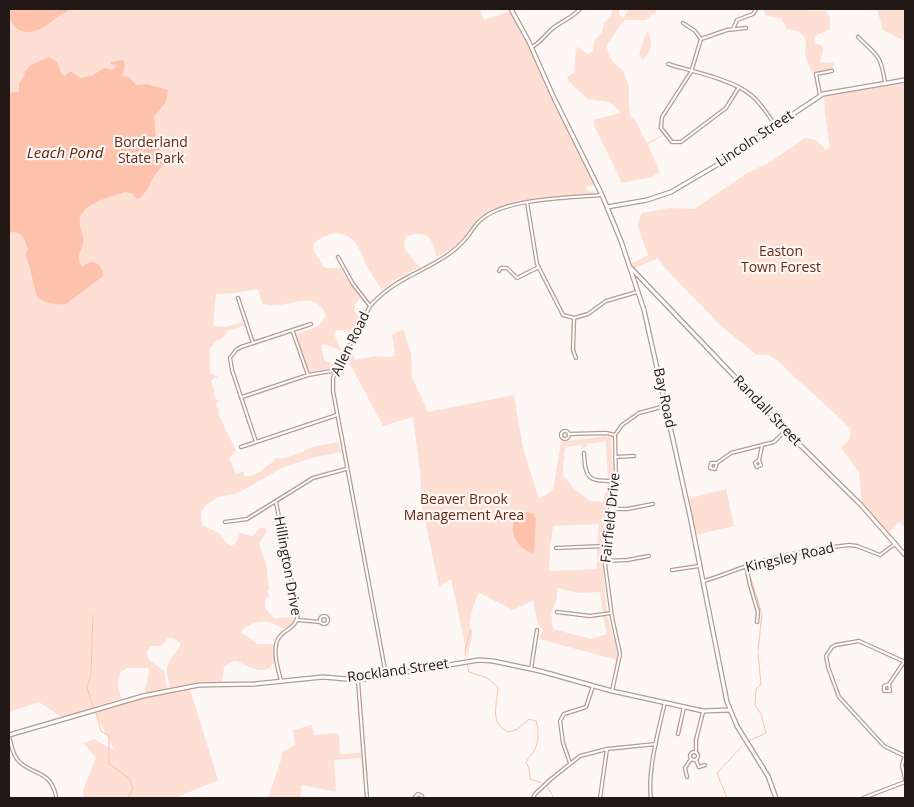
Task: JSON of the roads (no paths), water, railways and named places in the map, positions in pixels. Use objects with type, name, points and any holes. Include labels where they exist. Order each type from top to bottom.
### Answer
[{"type":"street","name":"Bay Road","points":[[512,9],[608,207],[630,267],[648,327],[729,710],[737,726],[762,764],[776,798]]},
{"type":"street","points":[[532,47],[544,39],[551,30],[571,18],[580,9]]},
{"type":"street","points":[[733,29],[737,20],[753,14],[756,9]]},
{"type":"street","points":[[683,23],[695,31],[701,40]]},
{"type":"street","points":[[701,40],[733,29],[746,28]]},
{"type":"street","points":[[858,37],[880,60],[885,83]]},
{"type":"street","points":[[701,40],[691,72],[662,117],[660,123],[664,133],[672,142],[681,142],[726,108],[739,88]]},
{"type":"street","points":[[668,64],[739,88],[752,95],[775,126]]},
{"type":"street","points":[[820,95],[816,74],[832,70]]},
{"type":"street","name":"Lincoln Street","points":[[608,207],[647,200],[671,192],[717,164],[820,95],[834,91],[905,80]]},
{"type":"street","name":"Allen Road","points":[[386,675],[337,415],[332,383],[337,370],[370,306],[394,285],[450,253],[468,237],[477,223],[484,217],[514,204],[602,195]]},
{"type":"street","points":[[527,202],[531,233],[539,267],[561,312],[566,316],[574,318],[588,314],[606,301],[638,292]]},
{"type":"street","points":[[338,257],[353,284],[370,306]]},
{"type":"street","points":[[499,271],[501,268],[506,268],[517,278],[539,267]]},
{"type":"street","name":"Randall Street","points":[[630,267],[786,430],[861,505],[905,555]]},
{"type":"street","points":[[238,298],[253,344]]},
{"type":"street","points":[[574,318],[573,350],[576,358]]},
{"type":"street","points":[[256,442],[232,370],[230,358],[236,350],[311,324]]},
{"type":"street","points":[[293,331],[308,375]]},
{"type":"street","points":[[242,397],[308,375],[337,370]]},
{"type":"street","points":[[568,434],[607,433],[615,435],[622,425],[639,413],[665,406]]},
{"type":"street","points":[[241,447],[337,415]]},
{"type":"street","points":[[717,463],[733,452],[774,442],[786,430]]},
{"type":"street","name":"Fairfield Drive","points":[[612,691],[620,654],[611,613],[604,561],[610,509],[616,481],[615,435]]},
{"type":"street","points":[[759,460],[762,446]]},
{"type":"street","points":[[584,453],[585,471],[590,478],[597,481],[616,481]]},
{"type":"street","points":[[615,457],[634,456]]},
{"type":"street","points":[[225,522],[247,519],[313,478],[346,468]]},
{"type":"street","name":"Hillington Drive","points":[[276,502],[298,620],[294,626],[280,636],[276,644],[275,651],[280,681]]},
{"type":"street","points":[[610,509],[627,509],[653,504]]},
{"type":"street","name":"Kingsley Road","points":[[702,582],[746,566],[779,558],[849,545],[860,547],[878,555],[885,554],[895,544]]},
{"type":"street","points":[[556,548],[605,546]]},
{"type":"street","points":[[604,561],[628,560],[649,556]]},
{"type":"street","points":[[672,570],[700,566]]},
{"type":"street","points":[[746,566],[758,612],[757,622]]},
{"type":"street","points":[[557,612],[590,616],[611,613]]},
{"type":"street","points":[[298,620],[320,622]]},
{"type":"street","points":[[531,669],[537,630]]},
{"type":"street","points":[[863,798],[905,781],[902,765],[905,756],[884,746],[839,697],[826,656],[832,647],[836,645],[859,641],[905,661],[889,684]]},
{"type":"street","name":"Rockland Street","points":[[9,735],[144,695],[199,685],[254,684],[323,677],[358,680],[479,660],[531,669],[612,691],[704,711],[729,710]]},
{"type":"street","points":[[358,680],[367,798]]},
{"type":"street","points":[[570,763],[563,743],[559,725],[560,721],[564,714],[586,707],[594,686]]},
{"type":"street","points":[[651,798],[650,788],[656,744],[665,702]]},
{"type":"street","points":[[678,734],[684,707]]},
{"type":"street","points":[[704,711],[696,740],[698,755],[696,760],[699,768],[705,765]]},
{"type":"street","points":[[9,735],[16,758],[46,778],[53,785],[57,798]]},
{"type":"street","points":[[533,798],[534,794],[580,756],[607,749],[656,744]]},
{"type":"street","points":[[600,798],[607,749]]},
{"type":"street","points":[[687,777],[685,768],[691,759],[691,754],[696,751]]},
{"type":"street","points":[[691,759],[696,760]]},
{"type":"street","points":[[414,798],[418,794],[422,798]]},
{"type":"water","points":[[9,9],[70,9],[43,28],[28,32],[14,26]]},
{"type":"water","name":"Leach Pond","points":[[49,57],[57,62],[62,75],[65,76],[72,72],[80,78],[92,76],[104,68],[113,70],[116,65],[111,64],[111,62],[123,60],[125,66],[122,76],[129,77],[136,85],[147,84],[168,90],[166,102],[154,117],[156,138],[162,155],[163,165],[140,198],[137,199],[132,193],[125,192],[92,204],[82,213],[80,227],[83,242],[79,254],[80,263],[83,267],[90,262],[96,263],[101,268],[103,276],[66,304],[55,304],[37,297],[25,255],[28,249],[25,242],[22,236],[16,232],[9,233],[9,95],[12,92],[19,92],[19,83],[25,75],[24,72],[31,65]]},
{"type":"water","points":[[526,512],[533,513],[536,519],[534,553],[527,551],[521,546],[514,534],[513,527],[515,521],[519,515]]},
{"type":"waterway","points":[[750,576],[761,611]]},
{"type":"waterway","points":[[758,651],[762,613]]},
{"type":"waterway","points":[[93,615],[91,674],[87,687],[93,707]]},
{"type":"waterway","points":[[466,657],[465,650],[471,629]]},
{"type":"waterway","points":[[751,740],[766,733],[761,714],[755,705],[756,689],[761,684],[758,653]]},
{"type":"waterway","points":[[467,664],[469,672],[487,678],[498,687],[496,719],[503,729],[509,732],[518,729],[529,719],[536,721],[537,743],[526,763],[529,768],[530,779],[542,783]]},
{"type":"waterway","points":[[96,713],[101,731],[109,736],[109,764],[129,778],[133,788],[128,798]]},
{"type":"waterway","points":[[727,798],[717,773],[743,745]]},
{"type":"waterway","points":[[547,786],[554,798]]},
{"type":"park label","name":"Borderland State Park","points":[[151,152]]},
{"type":"park label","name":"Easton Town Forest","points":[[781,260]]},
{"type":"park label","name":"Beaver Brook Management Area","points":[[464,508]]}]
